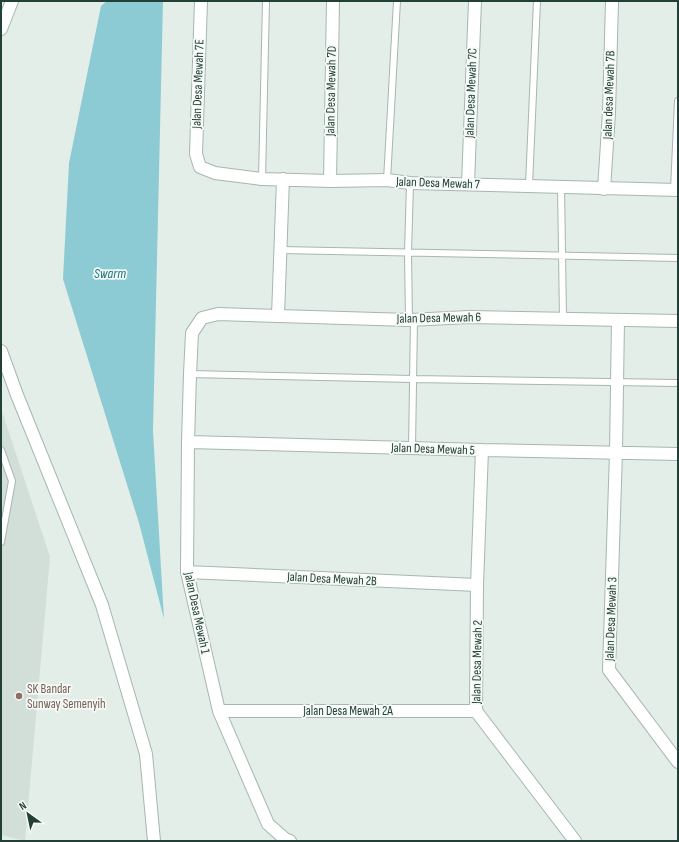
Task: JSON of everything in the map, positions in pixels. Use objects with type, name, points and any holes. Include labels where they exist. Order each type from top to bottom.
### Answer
[{"type":"street","points":[[1,29],[12,1]]},
{"type":"street","name":"Jalan Desa Mewah 7E","points":[[200,167],[196,154],[201,1]]},
{"type":"street","name":"Jalan Desa Mewah 7D","points":[[330,181],[333,1]]},
{"type":"street","name":"Jalan Desa Mewah 7C","points":[[468,184],[474,1]]},
{"type":"street","name":"Jalan desa Mewah 7B","points":[[604,189],[609,113],[612,1]]},
{"type":"street","name":"Jalan Desa Mewah 7","points":[[200,167],[215,173],[262,179],[330,181],[387,180],[410,183],[676,190]]},
{"type":"street","points":[[278,316],[283,179]]},
{"type":"street","name":"Jalan Desa Mewah 6","points":[[202,318],[218,314],[411,319],[469,318],[678,321]]},
{"type":"street","name":"Jalan Desa Mewah 1","points":[[202,318],[192,333],[188,442],[187,572],[220,711],[268,824],[290,841]]},
{"type":"street","name":"Jalan Desa Mewah 3","points":[[618,320],[616,452],[609,670],[678,762]]},
{"type":"street","points":[[1,351],[17,395],[102,605],[146,754],[154,841]]},
{"type":"street","name":"Jalan Desa Mewah 5","points":[[188,442],[678,454]]},
{"type":"street","name":"Jalan Desa Mewah 2","points":[[482,450],[477,585],[476,712],[575,841]]},
{"type":"street","name":"Jalan Desa Mewah 2B","points":[[187,572],[477,585]]},
{"type":"street","name":"Jalan Desa Mewah 2A","points":[[220,711],[476,712]]},
{"type":"lane","points":[[262,179],[266,1]]},
{"type":"lane","points":[[387,180],[398,1]]},
{"type":"lane","points":[[529,185],[537,1]]},
{"type":"lane","points":[[676,190],[678,101]]},
{"type":"lane","points":[[410,183],[408,253],[413,379],[412,448]]},
{"type":"lane","points":[[561,186],[563,319]]},
{"type":"lane","points":[[280,250],[678,258]]},
{"type":"lane","points":[[190,374],[678,383]]},
{"type":"lane","points":[[1,450],[12,481],[1,542]]},
{"type":"shaded area","name":"SK Bandar Sunway Semenyih","points":[[1,408],[50,557],[25,841],[1,835]]},
{"type":"water","name":"Swarm","points":[[107,1],[163,1],[153,431],[164,619],[139,523],[63,279],[69,163],[101,6]]},
{"type":"place","name":"SK Bandar Sunway Semenyih","points":[[19,696]]}]
